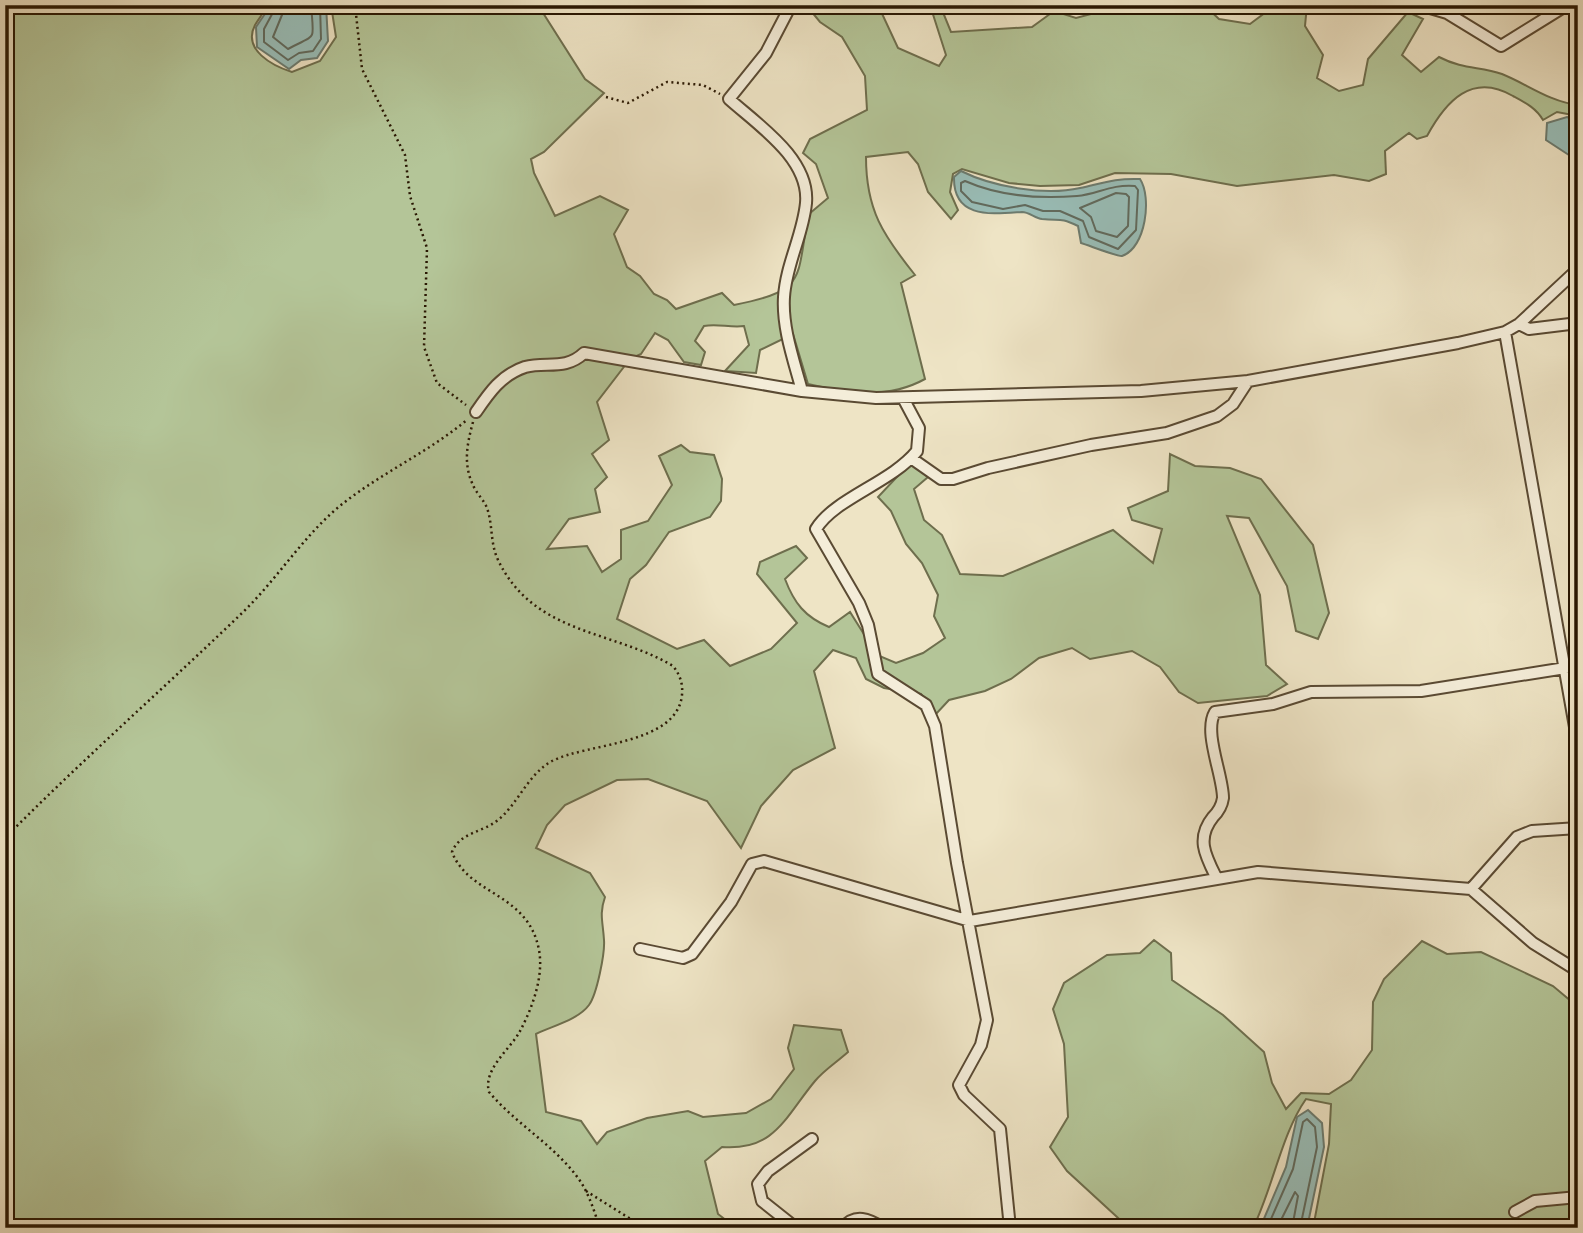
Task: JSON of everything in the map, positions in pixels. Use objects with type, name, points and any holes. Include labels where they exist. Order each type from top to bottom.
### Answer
[{"type":"street","points":[[791,5],[766,53],[729,99],[795,163],[803,183],[806,202],[784,298],[786,325],[802,391]]},
{"type":"street","points":[[1420,5],[1447,13],[1501,46],[1567,5]]},
{"type":"street","points":[[476,412],[494,386],[513,373],[526,367],[564,365],[584,354],[802,391],[903,398],[1141,391],[1248,381],[1458,343],[1505,331],[1519,324],[1578,269]]},
{"type":"street","points":[[1519,324],[1529,329],[1578,323]]},
{"type":"street","points":[[1505,331],[1578,744]]},
{"type":"street","points":[[911,458],[941,479],[953,480],[988,468],[1091,445],[1167,433],[1217,416],[1233,404],[1248,381]]},
{"type":"street","points":[[903,398],[920,436],[918,451],[886,479],[823,518],[816,528],[863,614],[878,674],[926,705],[935,726],[957,863],[987,1020],[981,1045],[961,1077],[959,1085],[964,1095],[1000,1129],[1010,1228]]},
{"type":"street","points":[[1216,877],[1205,854],[1202,840],[1205,827],[1221,807],[1223,799],[1211,725],[1215,712],[1273,704],[1311,692],[1421,691],[1578,666]]},
{"type":"street","points":[[1471,889],[1508,846],[1526,832],[1578,828]]},
{"type":"street","points":[[640,949],[682,958],[692,954],[731,902],[751,864],[764,861],[970,921],[1216,877],[1258,872],[1471,889],[1534,943],[1578,971]]},
{"type":"street","points":[[796,1228],[762,1202],[758,1184],[768,1171],[812,1139]]},
{"type":"street","points":[[1515,1212],[1535,1201],[1578,1196]]},
{"type":"street","points":[[843,1228],[858,1218],[869,1219],[883,1228]]},
{"type":"path","points":[[355,5],[362,69],[397,134],[405,155],[410,196],[427,248],[423,315],[424,347],[428,363],[436,383],[476,412]]},
{"type":"path","points":[[606,97],[628,103],[667,82],[703,85],[729,99]]},
{"type":"path","points":[[5,838],[60,782],[258,598],[339,507],[375,479],[451,433],[476,412]]},
{"type":"path","points":[[476,412],[468,438],[466,463],[473,485],[487,508],[493,546],[508,579],[522,595],[555,617],[590,635],[673,666],[683,687],[678,712],[661,727],[548,764],[500,819],[460,839],[452,852],[472,877],[522,912],[539,951],[538,983],[530,1007],[519,1032],[489,1075],[489,1092],[526,1130],[560,1158],[586,1191],[600,1228]]},
{"type":"path","points":[[586,1191],[645,1228]]},
{"type":"green space","points":[[5,5],[267,5],[255,25],[253,42],[262,56],[276,66],[292,72],[320,61],[336,37],[331,5],[538,5],[585,79],[604,93],[544,152],[531,159],[534,173],[555,216],[600,196],[628,210],[614,234],[627,267],[640,276],[654,294],[667,300],[676,309],[722,293],[734,305],[758,299],[776,293],[795,278],[809,214],[828,198],[816,164],[803,153],[810,139],[867,110],[865,76],[842,37],[820,22],[806,5],[878,5],[898,48],[939,66],[946,55],[930,5],[940,5],[951,32],[1032,27],[1054,11],[1076,18],[1125,5],[1204,5],[1219,19],[1250,24],[1266,12],[1265,5],[1307,5],[1305,26],[1323,55],[1317,78],[1339,91],[1363,85],[1368,59],[1408,12],[1423,19],[1402,55],[1421,72],[1439,57],[1456,64],[1494,72],[1548,97],[1578,105],[1578,116],[1557,112],[1543,120],[1530,106],[1498,89],[1473,89],[1452,102],[1427,136],[1417,139],[1409,133],[1385,151],[1386,174],[1369,181],[1334,175],[1237,186],[1171,174],[1115,173],[1079,185],[1040,186],[1009,183],[962,169],[953,174],[950,192],[958,210],[951,219],[928,192],[918,164],[908,152],[866,157],[869,192],[878,221],[915,275],[901,283],[925,379],[896,390],[867,393],[808,384],[793,334],[760,350],[756,373],[725,371],[749,345],[744,326],[709,325],[704,326],[695,341],[705,352],[701,365],[684,362],[668,340],[655,333],[641,354],[630,359],[597,402],[609,440],[592,454],[607,477],[595,489],[600,512],[569,519],[547,549],[587,546],[602,572],[621,559],[621,530],[648,521],[672,485],[659,456],[681,445],[690,452],[714,455],[722,479],[721,501],[710,517],[669,532],[646,565],[630,579],[617,619],[677,649],[704,640],[730,666],[771,649],[797,623],[757,574],[760,562],[796,546],[807,558],[785,579],[792,595],[813,619],[829,627],[850,612],[877,655],[896,663],[923,653],[945,638],[934,616],[938,595],[922,563],[906,544],[891,511],[878,497],[910,463],[928,477],[914,489],[924,520],[942,535],[960,574],[1003,576],[1113,530],[1153,563],[1162,529],[1132,520],[1128,508],[1168,491],[1170,454],[1195,466],[1230,468],[1261,479],[1313,545],[1329,613],[1318,639],[1296,631],[1287,586],[1249,518],[1227,516],[1260,595],[1266,665],[1287,684],[1267,696],[1198,703],[1179,692],[1160,667],[1132,651],[1090,659],[1072,648],[1039,658],[1011,679],[985,691],[949,700],[936,714],[921,694],[884,688],[866,679],[856,658],[833,650],[814,671],[835,748],[793,770],[761,806],[741,848],[707,801],[648,779],[617,780],[565,805],[547,825],[536,848],[590,873],[605,897],[602,913],[604,946],[598,983],[589,1005],[572,1019],[536,1034],[546,1112],[581,1121],[597,1144],[607,1132],[647,1118],[688,1111],[703,1117],[746,1113],[771,1099],[794,1069],[788,1048],[794,1025],[841,1030],[848,1052],[819,1077],[777,1129],[755,1143],[740,1147],[722,1147],[705,1161],[718,1214],[736,1228],[5,1228]]},
{"type":"green space","points":[[1154,940],[1171,953],[1172,980],[1223,1015],[1264,1052],[1272,1083],[1286,1109],[1301,1093],[1329,1094],[1351,1080],[1372,1050],[1373,1002],[1384,979],[1422,941],[1447,954],[1481,952],[1553,986],[1578,1007],[1578,1228],[1313,1228],[1329,1144],[1331,1104],[1306,1099],[1290,1128],[1253,1228],[1129,1228],[1067,1171],[1050,1147],[1068,1117],[1064,1044],[1053,1009],[1064,983],[1107,955],[1140,953]]},
{"type":"water","points":[[271,5],[326,5],[328,41],[317,58],[301,60],[289,69],[257,47],[256,27]]},
{"type":"water","points":[[1567,117],[1578,122],[1578,161],[1546,140],[1547,123]]},
{"type":"water","points":[[961,171],[1003,186],[1051,191],[1116,180],[1140,179],[1146,198],[1141,233],[1130,251],[1119,256],[1081,243],[1078,226],[1067,221],[1042,219],[1025,212],[976,211],[967,207],[955,191],[954,177]]},
{"type":"water","points":[[1308,1110],[1322,1123],[1324,1147],[1307,1228],[1260,1228],[1286,1167],[1297,1117]]}]
